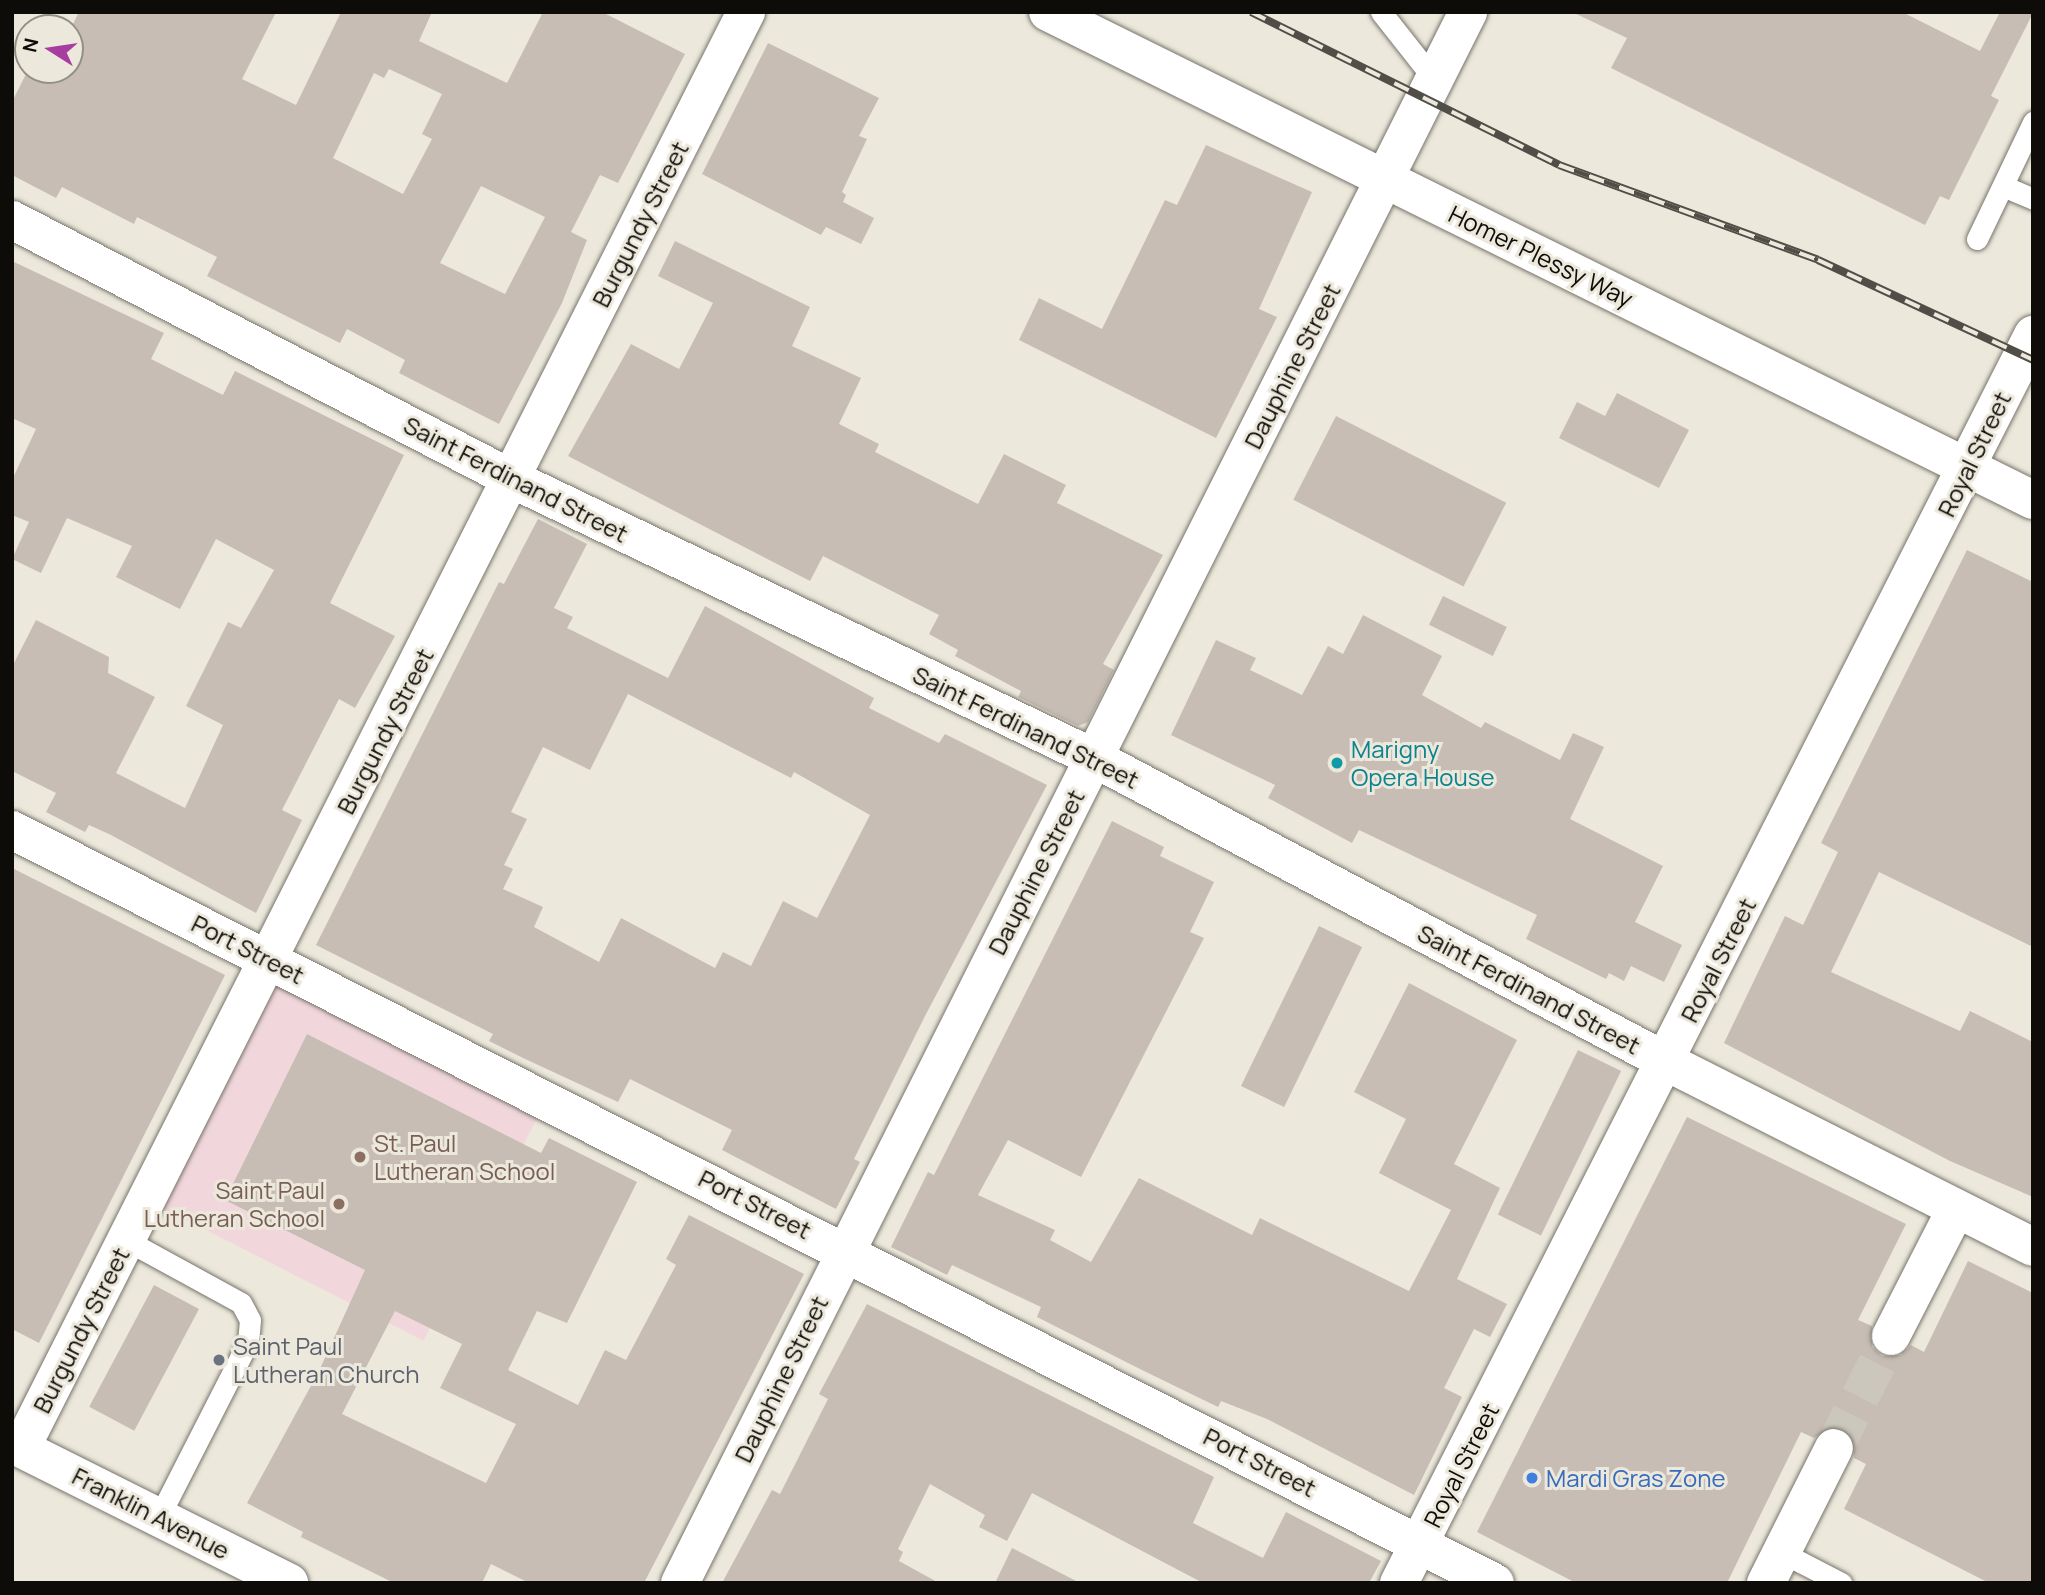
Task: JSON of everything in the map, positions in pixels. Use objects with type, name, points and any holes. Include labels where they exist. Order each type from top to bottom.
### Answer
[{"type":"street","name":"Burgundy Street","points":[[17,1446],[126,1240],[269,959],[746,12]]},
{"type":"street","name":"Homer Plessy Way","points":[[1048,12],[2033,500]]},
{"type":"street","name":"Dauphine Street","points":[[680,1583],[1468,12]]},
{"type":"street","name":"Saint Ferdinand Street","points":[[12,220],[512,479],[1094,758],[1667,1062],[2033,1247]]},
{"type":"street","name":"Royal Street","points":[[1399,1583],[1667,1062],[2033,335]]},
{"type":"street","name":"Port Street","points":[[12,830],[845,1250],[1495,1583]]},
{"type":"street","points":[[1891,1336],[1956,1209]]},
{"type":"street","name":"Franklin Avenue","points":[[17,1446],[289,1583]]},
{"type":"street","points":[[1774,1567],[1834,1448]]},
{"type":"lane","points":[[1381,12],[1434,79]]},
{"type":"lane","points":[[1977,239],[2033,122]]},
{"type":"lane","points":[[2003,186],[2033,199]]},
{"type":"lane","points":[[126,1240],[241,1303],[250,1320],[248,1342],[159,1517]]},
{"type":"lane","points":[[1774,1567],[1841,1583]]},
{"type":"shaded area","name":"St. Paul Lutheran School","points":[[269,959],[546,1100],[424,1341],[146,1200]]},
{"type":"building","points":[[79,12],[276,12],[242,79],[296,105],[341,12],[432,12],[419,41],[507,83],[543,12],[602,12],[685,54],[618,183],[600,175],[571,232],[587,240],[562,303],[499,424],[399,373],[405,360],[347,329],[340,343],[207,276],[217,257],[137,217],[134,224],[62,187],[56,198],[12,175],[12,102],[21,84],[84,84],[84,14],[78,14]],"holes":[[[389,69],[442,94],[422,134],[432,139],[403,194],[333,158],[374,73],[384,78]],[[481,186],[545,217],[505,294],[440,263]]]},
{"type":"building","points":[[1572,12],[1902,12],[1980,51],[2000,12],[2033,13],[1991,96],[1999,100],[1949,200],[1940,196],[1925,225],[1611,68],[1627,38]]},
{"type":"building","points":[[768,43],[879,98],[859,136],[867,139],[842,192],[846,195],[843,202],[874,218],[861,244],[826,227],[821,235],[702,174]]},
{"type":"building","points":[[1206,145],[1312,192],[1259,309],[1277,317],[1216,438],[1019,340],[1039,298],[1102,329],[1165,200],[1177,205]]},
{"type":"building","points":[[675,241],[810,307],[792,346],[861,378],[839,424],[879,444],[875,452],[978,504],[1004,454],[1066,485],[1057,503],[1163,555],[1103,664],[1114,670],[1088,722],[1078,726],[1018,697],[1021,691],[955,656],[958,650],[929,634],[939,615],[823,556],[810,581],[568,456],[631,344],[679,369],[713,303],[658,276]]},
{"type":"building","points":[[12,261],[164,333],[151,359],[223,395],[235,371],[404,455],[330,603],[395,636],[355,708],[339,699],[282,810],[302,820],[256,913],[111,835],[89,825],[85,832],[46,812],[56,793],[12,771],[12,667],[36,620],[109,657],[108,673],[155,697],[116,773],[185,808],[223,725],[186,706],[228,622],[241,628],[274,570],[216,539],[180,609],[116,577],[132,546],[67,518],[41,573],[12,559],[29,522],[12,515],[12,480],[36,429],[12,418]]},
{"type":"building","points":[[1617,393],[1689,430],[1659,488],[1559,438],[1577,402],[1605,416]]},
{"type":"building","points":[[1336,416],[1506,503],[1464,586],[1293,500]]},
{"type":"building","points":[[538,519],[587,544],[554,608],[573,617],[567,628],[668,678],[705,606],[874,698],[869,708],[939,743],[945,734],[1047,785],[925,1016],[854,1159],[860,1162],[836,1209],[722,1150],[732,1130],[630,1079],[618,1102],[489,1041],[493,1034],[316,945],[499,582],[504,584]],"holes":[[[628,694],[791,778],[794,772],[870,815],[817,918],[783,901],[751,966],[723,952],[715,968],[621,918],[599,962],[534,927],[543,907],[503,889],[513,869],[504,865],[527,819],[511,812],[543,747],[590,770]]]},
{"type":"building","points":[[1967,550],[2033,582],[2033,947],[1879,872],[1831,972],[1960,1031],[1970,1011],[2033,1042],[2033,1197],[1950,1161],[1724,1043],[1785,916],[1803,925],[1838,852],[1821,843]]},
{"type":"building","points":[[1443,596],[1507,627],[1493,656],[1429,625]]},
{"type":"building","points":[[1363,615],[1442,656],[1422,695],[1481,728],[1485,722],[1560,760],[1573,733],[1604,747],[1570,819],[1663,866],[1635,922],[1682,945],[1664,982],[1631,966],[1624,981],[1609,973],[1606,979],[1526,939],[1537,915],[1359,830],[1352,843],[1268,798],[1275,785],[1171,735],[1216,640],[1256,658],[1250,670],[1302,695],[1328,646],[1343,654]]},
{"type":"building","points":[[1112,821],[1164,847],[1160,856],[1214,882],[1190,932],[1204,938],[1081,1177],[1008,1140],[978,1195],[1055,1230],[1050,1240],[1091,1262],[1139,1178],[1252,1235],[1260,1218],[1409,1291],[1451,1210],[1379,1173],[1406,1119],[1354,1092],[1409,983],[1517,1040],[1454,1164],[1500,1188],[1457,1279],[1507,1304],[1490,1337],[1474,1329],[1444,1388],[1462,1397],[1414,1495],[1267,1419],[1221,1401],[1218,1407],[1142,1370],[1037,1317],[1041,1307],[952,1265],[947,1275],[891,1247],[928,1172],[934,1175]]},
{"type":"building","points":[[12,868],[225,975],[39,1343],[12,1329]]},
{"type":"building","points":[[1319,926],[1362,947],[1284,1107],[1241,1086]]},
{"type":"building","points":[[307,1034],[541,1153],[549,1138],[637,1182],[567,1323],[537,1311],[508,1370],[578,1405],[605,1350],[626,1360],[676,1265],[666,1259],[689,1215],[804,1274],[644,1583],[529,1583],[491,1564],[482,1583],[394,1583],[301,1537],[303,1532],[247,1503],[318,1373],[365,1270],[225,1200]],"holes":[[[395,1311],[462,1344],[440,1388],[516,1424],[486,1483],[342,1414]]]},
{"type":"building","points":[[1578,1050],[1621,1071],[1541,1236],[1498,1214]]},
{"type":"building","points":[[1687,1117],[1906,1224],[1858,1320],[1872,1326],[1872,1347],[1882,1356],[1902,1355],[1911,1345],[1924,1352],[1968,1261],[2033,1293],[2033,1583],[1989,1583],[1844,1509],[1866,1464],[1854,1458],[1852,1435],[1833,1426],[1814,1438],[1801,1432],[1727,1583],[1576,1583],[1477,1532]]},
{"type":"building","points":[[154,1285],[199,1309],[134,1431],[89,1407]]},
{"type":"building","points":[[867,1304],[1214,1477],[1193,1523],[1263,1558],[1286,1512],[1381,1561],[1369,1583],[1203,1583],[1032,1493],[1007,1541],[979,1527],[985,1515],[930,1484],[898,1549],[903,1552],[899,1561],[939,1583],[722,1583],[772,1490],[780,1494],[828,1399],[819,1394]]},
{"type":"building","points":[[1012,1548],[1080,1583],[995,1583]]},
{"type":"tunnel","points":[[1834,1448],[1891,1336]]},
{"type":"railway","points":[[1251,12],[1559,165],[1818,260],[2033,360]]},
{"type":"place","name":"Marigny Opera House","points":[[1337,763]]},
{"type":"place","name":"St. Paul Lutheran School","points":[[360,1157]]},
{"type":"place","name":"Saint Paul Lutheran School","points":[[339,1204]]},
{"type":"place","name":"Saint Paul Lutheran Church","points":[[219,1360]]},
{"type":"place","name":"Mardi Gras Zone","points":[[1532,1478]]}]
